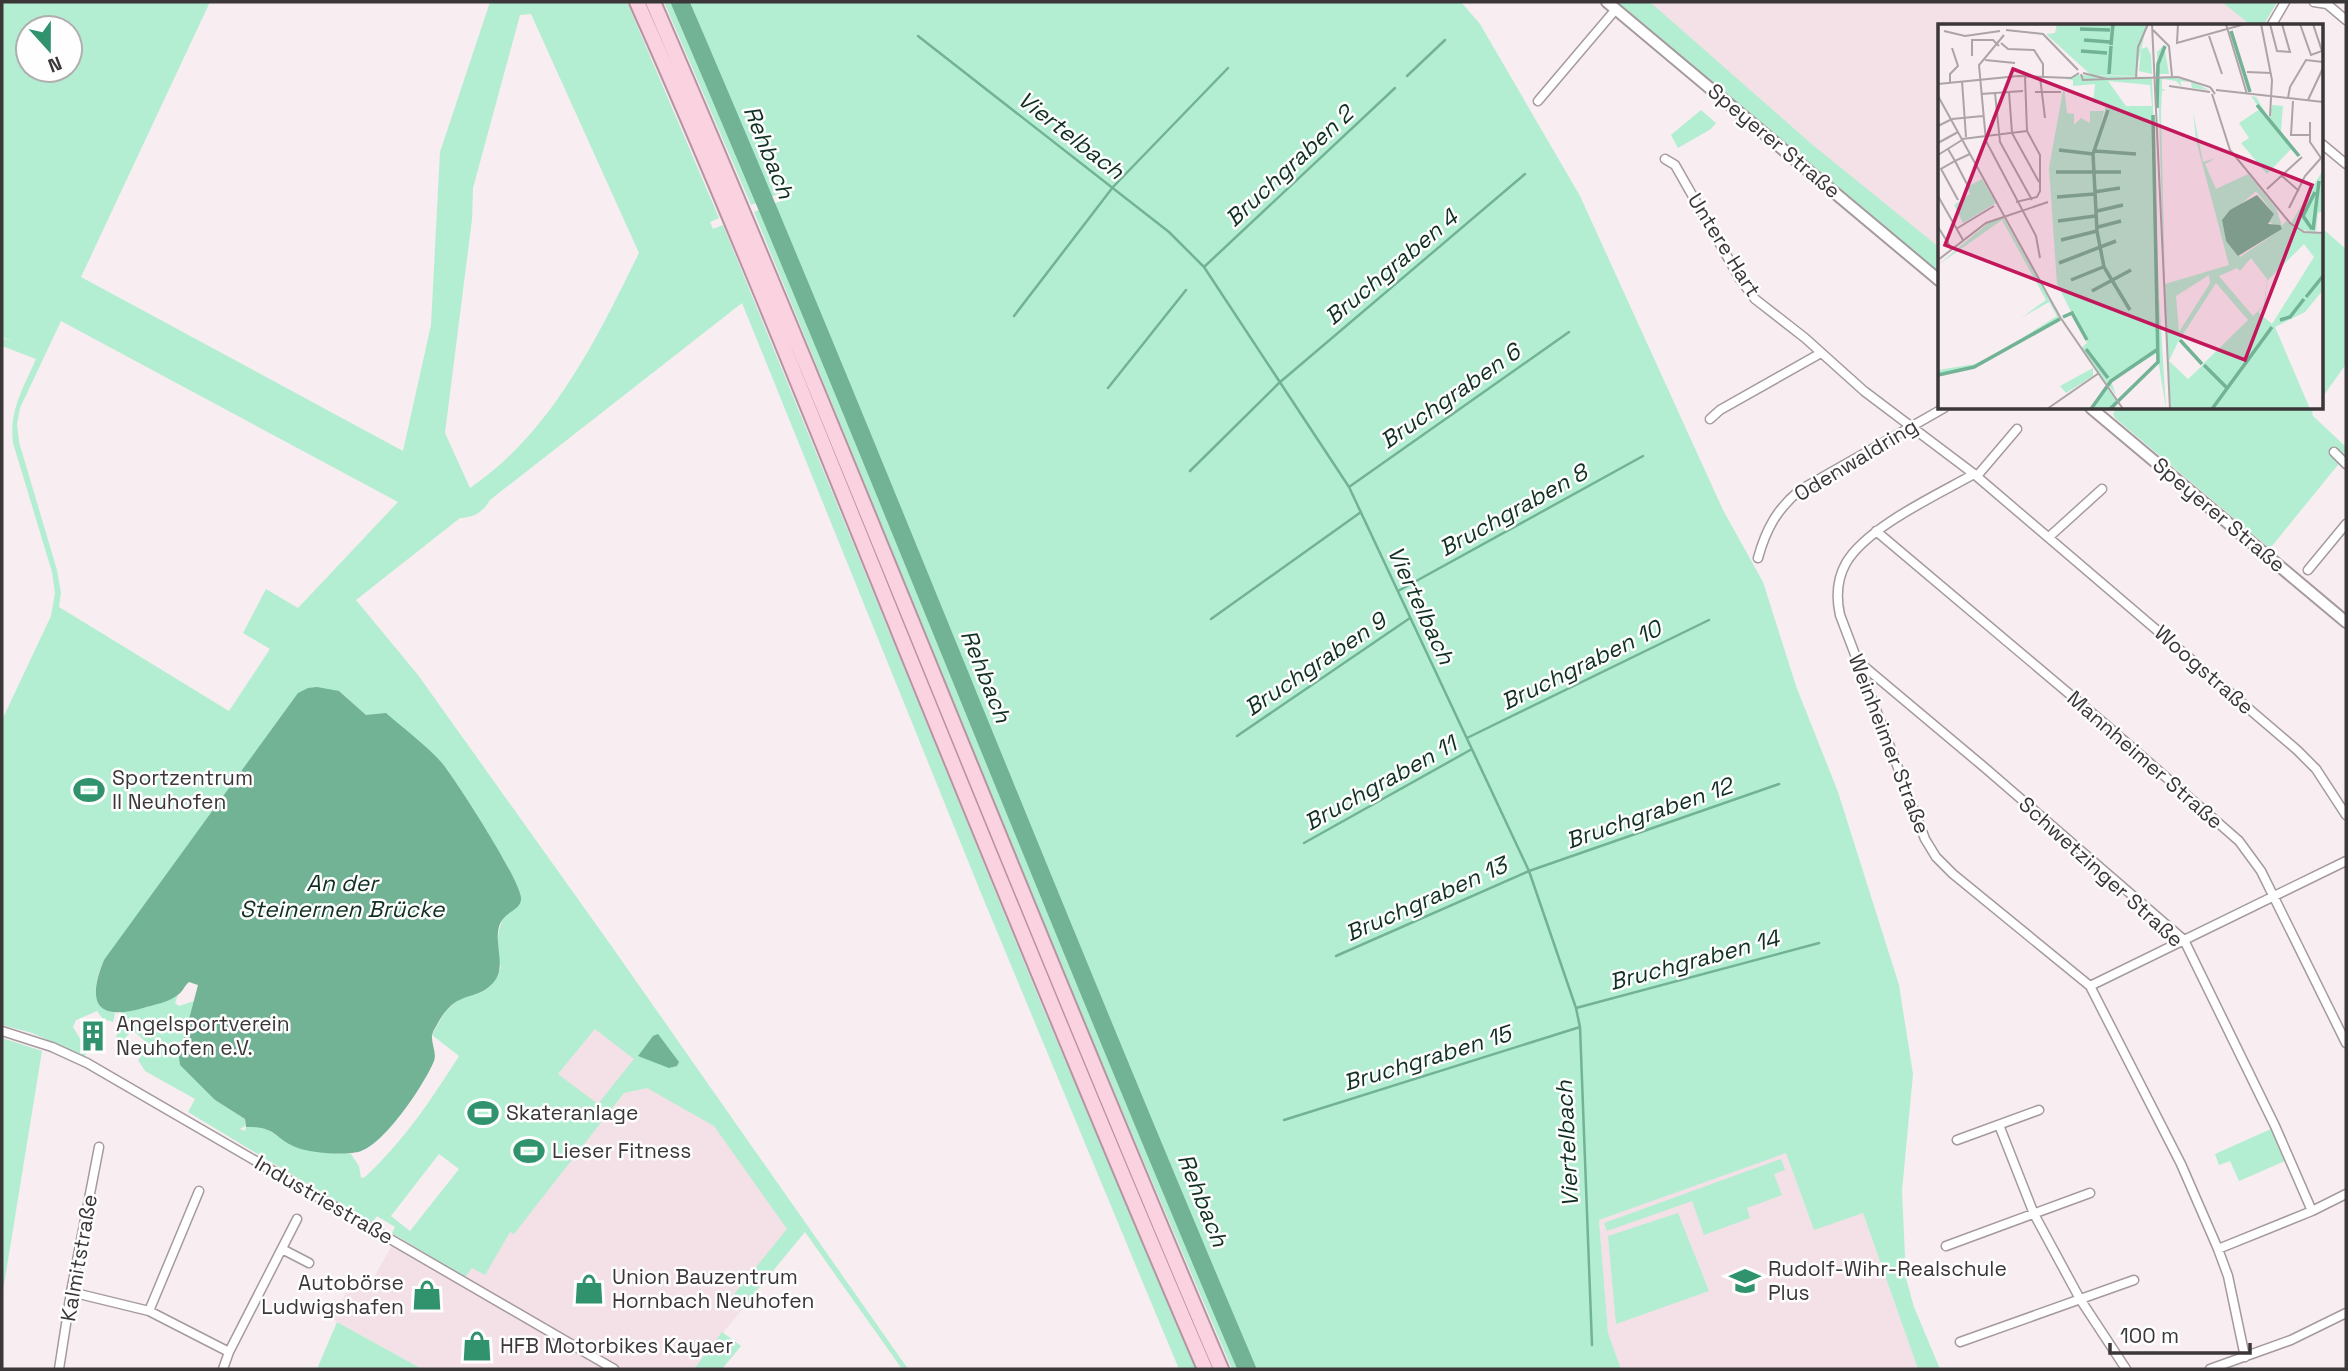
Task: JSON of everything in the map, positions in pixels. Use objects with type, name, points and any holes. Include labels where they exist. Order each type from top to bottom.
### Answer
[{"type":"highway","points":[[637,2],[839,483],[1127,1188],[1205,1369]]},
{"type":"highway","points":[[653,2],[741,204],[1034,925],[1221,1369]]},
{"type":"street","points":[[2272,24],[2285,2]]},
{"type":"street","points":[[2314,2],[2327,4],[2346,20]]},
{"type":"street","points":[[1538,101],[1611,5]]},
{"type":"street","name":"Speyerer Straße","points":[[1611,5],[1938,279]]},
{"type":"street","points":[[2324,146],[2346,164]]},
{"type":"street","name":"Untere Hart","points":[[1665,159],[1675,164],[1740,279],[1755,299],[1864,391],[1913,426]]},
{"type":"street","points":[[1710,419],[1720,410],[1821,353]]},
{"type":"street","name":"Odenwaldring","points":[[1758,558],[1764,533],[1787,501],[1800,490],[1941,410]]},
{"type":"street","name":"Speyerer Straße","points":[[2093,410],[2346,622]]},
{"type":"street","name":"Woogstraße","points":[[1913,426],[2049,537],[2297,750],[2316,769],[2346,815]]},
{"type":"street","points":[[1975,475],[2017,429]]},
{"type":"street","points":[[2334,452],[2346,464]]},
{"type":"street","name":"Weinheimer Straße","points":[[1975,475],[1876,531],[1847,561],[1837,589],[1840,615],[1925,839],[1936,857],[1953,874],[2090,986],[2181,1164],[2218,1249],[2228,1276],[2245,1357]]},
{"type":"street","points":[[2049,537],[2102,489]]},
{"type":"street","points":[[2308,570],[2346,524]]},
{"type":"street","name":"Mannheimer Straße","points":[[1876,531],[2239,841],[2261,871],[2274,895],[2346,1043]]},
{"type":"street","name":"Schwetzinger Straße","points":[[1857,661],[2184,940],[2275,1126],[2312,1211]]},
{"type":"street","points":[[2090,986],[2346,861]]},
{"type":"street","name":"Industriestraße","points":[[2,1031],[30,1038],[118,1080],[614,1369]]},
{"type":"street","points":[[1957,1140],[2039,1110]]},
{"type":"street","points":[[1999,1125],[2034,1214],[2081,1299],[2126,1369]]},
{"type":"street","name":"Kalmitstraße","points":[[59,1369],[99,1147]]},
{"type":"street","points":[[149,1311],[199,1191]]},
{"type":"street","points":[[1946,1246],[2090,1193]]},
{"type":"street","points":[[2218,1249],[2312,1211],[2346,1194]]},
{"type":"street","points":[[223,1369],[229,1352],[297,1219]]},
{"type":"street","points":[[282,1249],[309,1263]]},
{"type":"street","points":[[1960,1342],[2134,1280]]},
{"type":"street","points":[[71,1292],[149,1311],[229,1352]]},
{"type":"street","points":[[2210,1369],[2291,1340],[2346,1313]]},
{"type":"shaded area","points":[[2,2],[210,2],[81,277],[403,451],[431,325],[440,152],[490,2],[627,2],[719,218],[710,222],[713,229],[723,225],[1040,1001],[1196,1369],[1179,1369],[981,893],[742,303],[490,500],[481,511],[460,518],[356,600],[418,675],[908,1369],[902,1369],[805,1232],[743,1307],[731,1298],[787,1229],[714,1126],[647,1088],[624,1093],[514,1234],[510,1232],[485,1275],[472,1268],[465,1277],[392,1233],[395,1227],[377,1216],[372,1223],[188,1112],[195,1099],[145,1071],[138,1060],[150,1045],[132,1030],[122,1042],[116,1038],[121,1012],[154,1005],[178,995],[175,1003],[179,1006],[194,1001],[179,1057],[215,1100],[245,1119],[245,1126],[240,1129],[245,1131],[246,1127],[263,1127],[298,1148],[351,1154],[359,1166],[361,1178],[379,1164],[404,1135],[459,1056],[432,1035],[446,1010],[462,997],[484,991],[501,968],[498,941],[505,914],[366,715],[339,691],[104,960],[96,984],[97,999],[106,1010],[115,1013],[113,1022],[103,1019],[97,1011],[76,1020],[73,1027],[87,1050],[85,1056],[32,1033],[2,1025],[2,720],[51,616],[55,593],[52,572],[13,443],[12,431],[15,410],[36,359],[2,346],[2,338],[12,341],[2,337]],"holes":[[[531,14],[639,253],[588,351],[548,412],[525,440],[470,488],[445,433],[472,219],[473,188],[520,15]],[[61,321],[398,502],[298,608],[266,589],[243,633],[270,649],[229,711],[59,607],[61,593],[57,570],[19,442],[17,424],[20,408]],[[595,1029],[634,1059],[598,1104],[558,1074]],[[439,1154],[459,1169],[410,1231],[391,1216]]]},
{"type":"shaded area","points":[[664,2],[1461,2],[1480,24],[1580,196],[1723,510],[1763,582],[1796,686],[1838,792],[1899,985],[1913,1074],[1902,1191],[1906,1278],[1914,1307],[1940,1369],[1918,1369],[1863,1213],[1814,1230],[1786,1153],[1599,1220],[1608,1333],[1621,1369],[1232,1369],[1077,1005],[754,212],[788,198],[785,191],[751,205]]},
{"type":"shaded area","points":[[1615,2],[1650,2],[1814,146],[1938,246],[1938,273]]},
{"type":"shaded area","points":[[1624,2],[2277,2],[2264,24],[1938,24],[1938,267]]},
{"type":"shaded area","points":[[2222,2],[2277,2],[2264,24],[2250,24]]},
{"type":"shaded area","points":[[1701,110],[1716,123],[1711,129],[1678,148],[1671,135]]},
{"type":"shaded area","points":[[2324,230],[2346,249],[2346,364],[2324,395]]},
{"type":"shaded area","points":[[2116,410],[2313,410],[2313,416],[2346,447],[2346,455],[2272,546],[2268,547],[2113,414]]},
{"type":"shaded area","points":[[631,985],[805,1231],[694,1369],[422,1369],[332,1319],[351,1283],[366,1291],[397,1237],[419,1249]]},
{"type":"shaded area","points":[[2,1038],[42,1051],[2,1297]]},
{"type":"shaded area","points":[[2271,1129],[2285,1161],[2239,1181],[2230,1161],[2219,1165],[2215,1154]]},
{"type":"shaded area","name":"Rudolf-Wihr-Realschule Plus","points":[[1786,1152],[1814,1229],[1863,1213],[1918,1369],[1621,1369],[1608,1333],[1599,1220]]},
{"type":"shaded area","points":[[1781,1159],[1785,1170],[1774,1174],[1782,1195],[1747,1208],[1750,1218],[1704,1235],[1692,1201],[1607,1231],[1604,1223]]},
{"type":"shaded area","points":[[1678,1213],[1709,1291],[1616,1324],[1608,1236]]},
{"type":"shaded area","points":[[337,1322],[422,1369],[317,1369]]},
{"type":"shaded area","points":[[722,1332],[741,1346],[722,1369],[694,1369]]},
{"type":"water","name":"An der Steinernen Brücke","points":[[317,687],[339,691],[366,715],[386,713],[436,756],[488,832],[512,875],[521,900],[517,908],[499,925],[500,965],[493,983],[487,989],[453,1004],[446,1011],[432,1035],[434,1061],[413,1098],[371,1146],[348,1153],[304,1150],[290,1145],[270,1131],[246,1127],[245,1119],[215,1100],[180,1065],[179,1057],[198,985],[189,982],[171,999],[127,1012],[105,1010],[96,997],[96,987],[104,960],[298,693]]},
{"type":"water","points":[[658,1034],[679,1062],[677,1066],[669,1068],[638,1056],[653,1036]]},
{"type":"waterway","name":"Rehbach","points":[[680,2],[824,343],[1104,1028],[1247,1369]]},
{"type":"waterway","name":"Viertelbach","points":[[918,36],[1169,232],[1204,267],[1349,487],[1529,871],[1576,1008],[1580,1027],[1592,1345]]},
{"type":"waterway","name":"Bruchgraben 2","points":[[1407,76],[1445,40]]},
{"type":"waterway","name":"Viertelbach","points":[[1014,316],[1113,187],[1228,68]]},
{"type":"waterway","name":"Bruchgraben 2","points":[[1204,267],[1395,88]]},
{"type":"waterway","name":"Bruchgraben 4","points":[[1190,471],[1279,383],[1525,174]]},
{"type":"waterway","points":[[1108,388],[1186,290]]},
{"type":"waterway","name":"Bruchgraben 6","points":[[1349,487],[1569,332]]},
{"type":"waterway","name":"Bruchgraben 8","points":[[1398,591],[1643,456]]},
{"type":"waterway","points":[[1211,619],[1361,512]]},
{"type":"waterway","name":"Bruchgraben 9","points":[[1237,736],[1410,618]]},
{"type":"waterway","name":"Bruchgraben 10","points":[[1467,738],[1709,620]]},
{"type":"waterway","name":"Bruchgraben 11","points":[[1304,843],[1472,749]]},
{"type":"waterway","name":"Bruchgraben 12","points":[[1336,956],[1529,871],[1779,784]]},
{"type":"waterway","name":"Bruchgraben 14","points":[[1576,1008],[1819,943]]},
{"type":"waterway","name":"Bruchgraben 15","points":[[1284,1120],[1580,1027]]},
{"type":"place","name":"Sportzentrum II Neuhofen","points":[[89,790]]},
{"type":"place","name":"Angelsportverein Neuhofen e.V.","points":[[93,1036]]},
{"type":"place","name":"Skateranlage","points":[[483,1113]]},
{"type":"place","name":"Lieser Fitness","points":[[529,1151]]},
{"type":"place","name":"Rudolf-Wihr-Realschule Plus","points":[[1745,1281]]},
{"type":"place","name":"Union Bauzentrum Hornbach Neuhofen","points":[[589,1289]]},
{"type":"place","name":"Autobörse Ludwigshafen","points":[[427,1295]]},
{"type":"place","name":"HFB Motorbikes Kayaer","points":[[477,1346]]},
{"type":"water label","name":"Bruchgraben 13","points":[[1426,899]]}]
